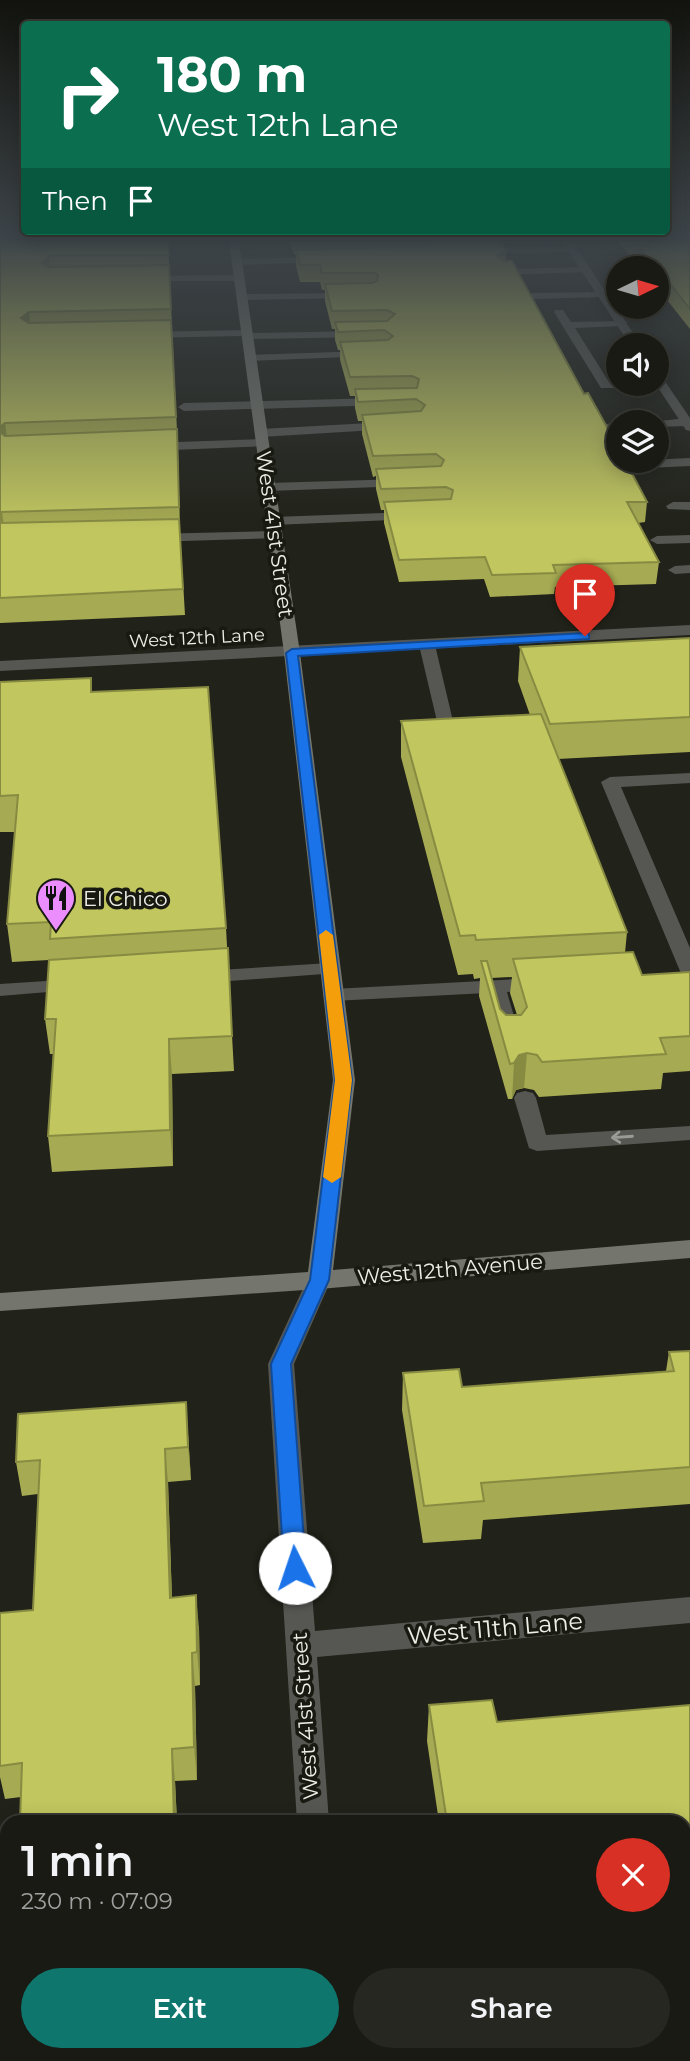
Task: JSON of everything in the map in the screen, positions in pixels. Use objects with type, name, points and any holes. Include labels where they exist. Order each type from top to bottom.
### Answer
[{"type":"street","name":"West 41st Street","points":[[247,337],[292,653],[344,1080],[319,1280],[281,1364],[313,1815]]},
{"type":"street","points":[[575,337],[611,398]]},
{"type":"street","points":[[250,358],[384,354]]},
{"type":"street","points":[[669,396],[688,425]]},
{"type":"street","points":[[184,407],[399,402]]},
{"type":"street","points":[[669,424],[688,425]]},
{"type":"street","points":[[142,447],[403,425]]},
{"type":"street","points":[[669,463],[690,462]]},
{"type":"street","points":[[268,487],[421,482]]},
{"type":"street","points":[[673,506],[690,506]]},
{"type":"street","points":[[140,539],[431,515]]},
{"type":"street","points":[[657,540],[690,539]]},
{"type":"street","name":"West 12th Lane","points":[[0,666],[292,653],[690,630]]},
{"type":"street","points":[[427,645],[448,734]]},
{"type":"street","points":[[685,974],[610,782],[690,778]]},
{"type":"street","points":[[179,979],[330,969]]},
{"type":"street","points":[[333,995],[551,983]]},
{"type":"street","points":[[0,990],[96,984]]},
{"type":"street","points":[[495,986],[511,1043]]},
{"type":"street","points":[[525,1098],[537,1143],[690,1133]]},
{"type":"street","name":"West 12th Avenue","points":[[0,1302],[319,1280],[690,1249]]},
{"type":"street","name":"West 11th Lane","points":[[301,1645],[690,1610]]},
{"type":"building","points":[[0,337],[172,337],[176,417],[5,423],[0,427]]},
{"type":"building","points":[[392,337],[553,337],[584,394],[588,393],[606,425],[606,473],[632,473],[647,502],[627,502],[659,562],[553,565],[556,573],[492,575],[485,557],[399,560],[384,502],[451,499],[453,490],[446,487],[381,489],[376,469],[441,466],[444,460],[436,454],[373,456],[362,415],[421,411],[425,405],[416,399],[358,402],[355,389],[417,388],[419,379],[412,376],[350,377],[340,342],[388,340]]},
{"type":"building","points":[[177,429],[179,507],[0,512],[0,432],[5,436]]},
{"type":"building","points":[[179,519],[183,589],[0,598],[0,523]]},
{"type":"building","points":[[690,638],[690,717],[550,724],[520,647]]},
{"type":"building","points":[[91,678],[91,692],[208,687],[226,928],[50,939],[51,922],[7,924],[18,795],[0,796],[0,682]]},
{"type":"building","points":[[541,714],[627,932],[476,940],[475,935],[460,936],[401,721]]},
{"type":"building","points":[[228,948],[232,1036],[169,1039],[170,1130],[48,1136],[56,1019],[45,1019],[49,960]]},
{"type":"building","points":[[633,952],[642,975],[690,972],[690,1036],[660,1038],[666,1054],[542,1062],[537,1055],[527,1053],[519,1055],[514,1063],[510,1064],[481,961],[487,961],[500,1009],[506,1015],[521,1015],[527,1007],[513,959]]},
{"type":"building","points":[[690,1351],[690,1467],[481,1483],[484,1501],[424,1506],[403,1373],[459,1369],[462,1387],[674,1371],[669,1352]]},
{"type":"building","points":[[186,1402],[188,1447],[165,1449],[170,1598],[196,1595],[197,1652],[192,1653],[194,1747],[172,1749],[174,1815],[20,1815],[22,1763],[0,1766],[0,1613],[33,1610],[40,1460],[16,1462],[18,1414]]},
{"type":"building","points":[[492,1700],[497,1722],[690,1705],[690,1815],[446,1815],[429,1705]]},
{"type":"slow traffic","points":[[326,935],[344,1080],[332,1177]]},
{"type":"place","name":"El Chico","points":[[56,932]]},
{"type":"route","points":[[295,1568],[281,1364],[319,1280],[344,1080],[292,653],[585,636]]}]
